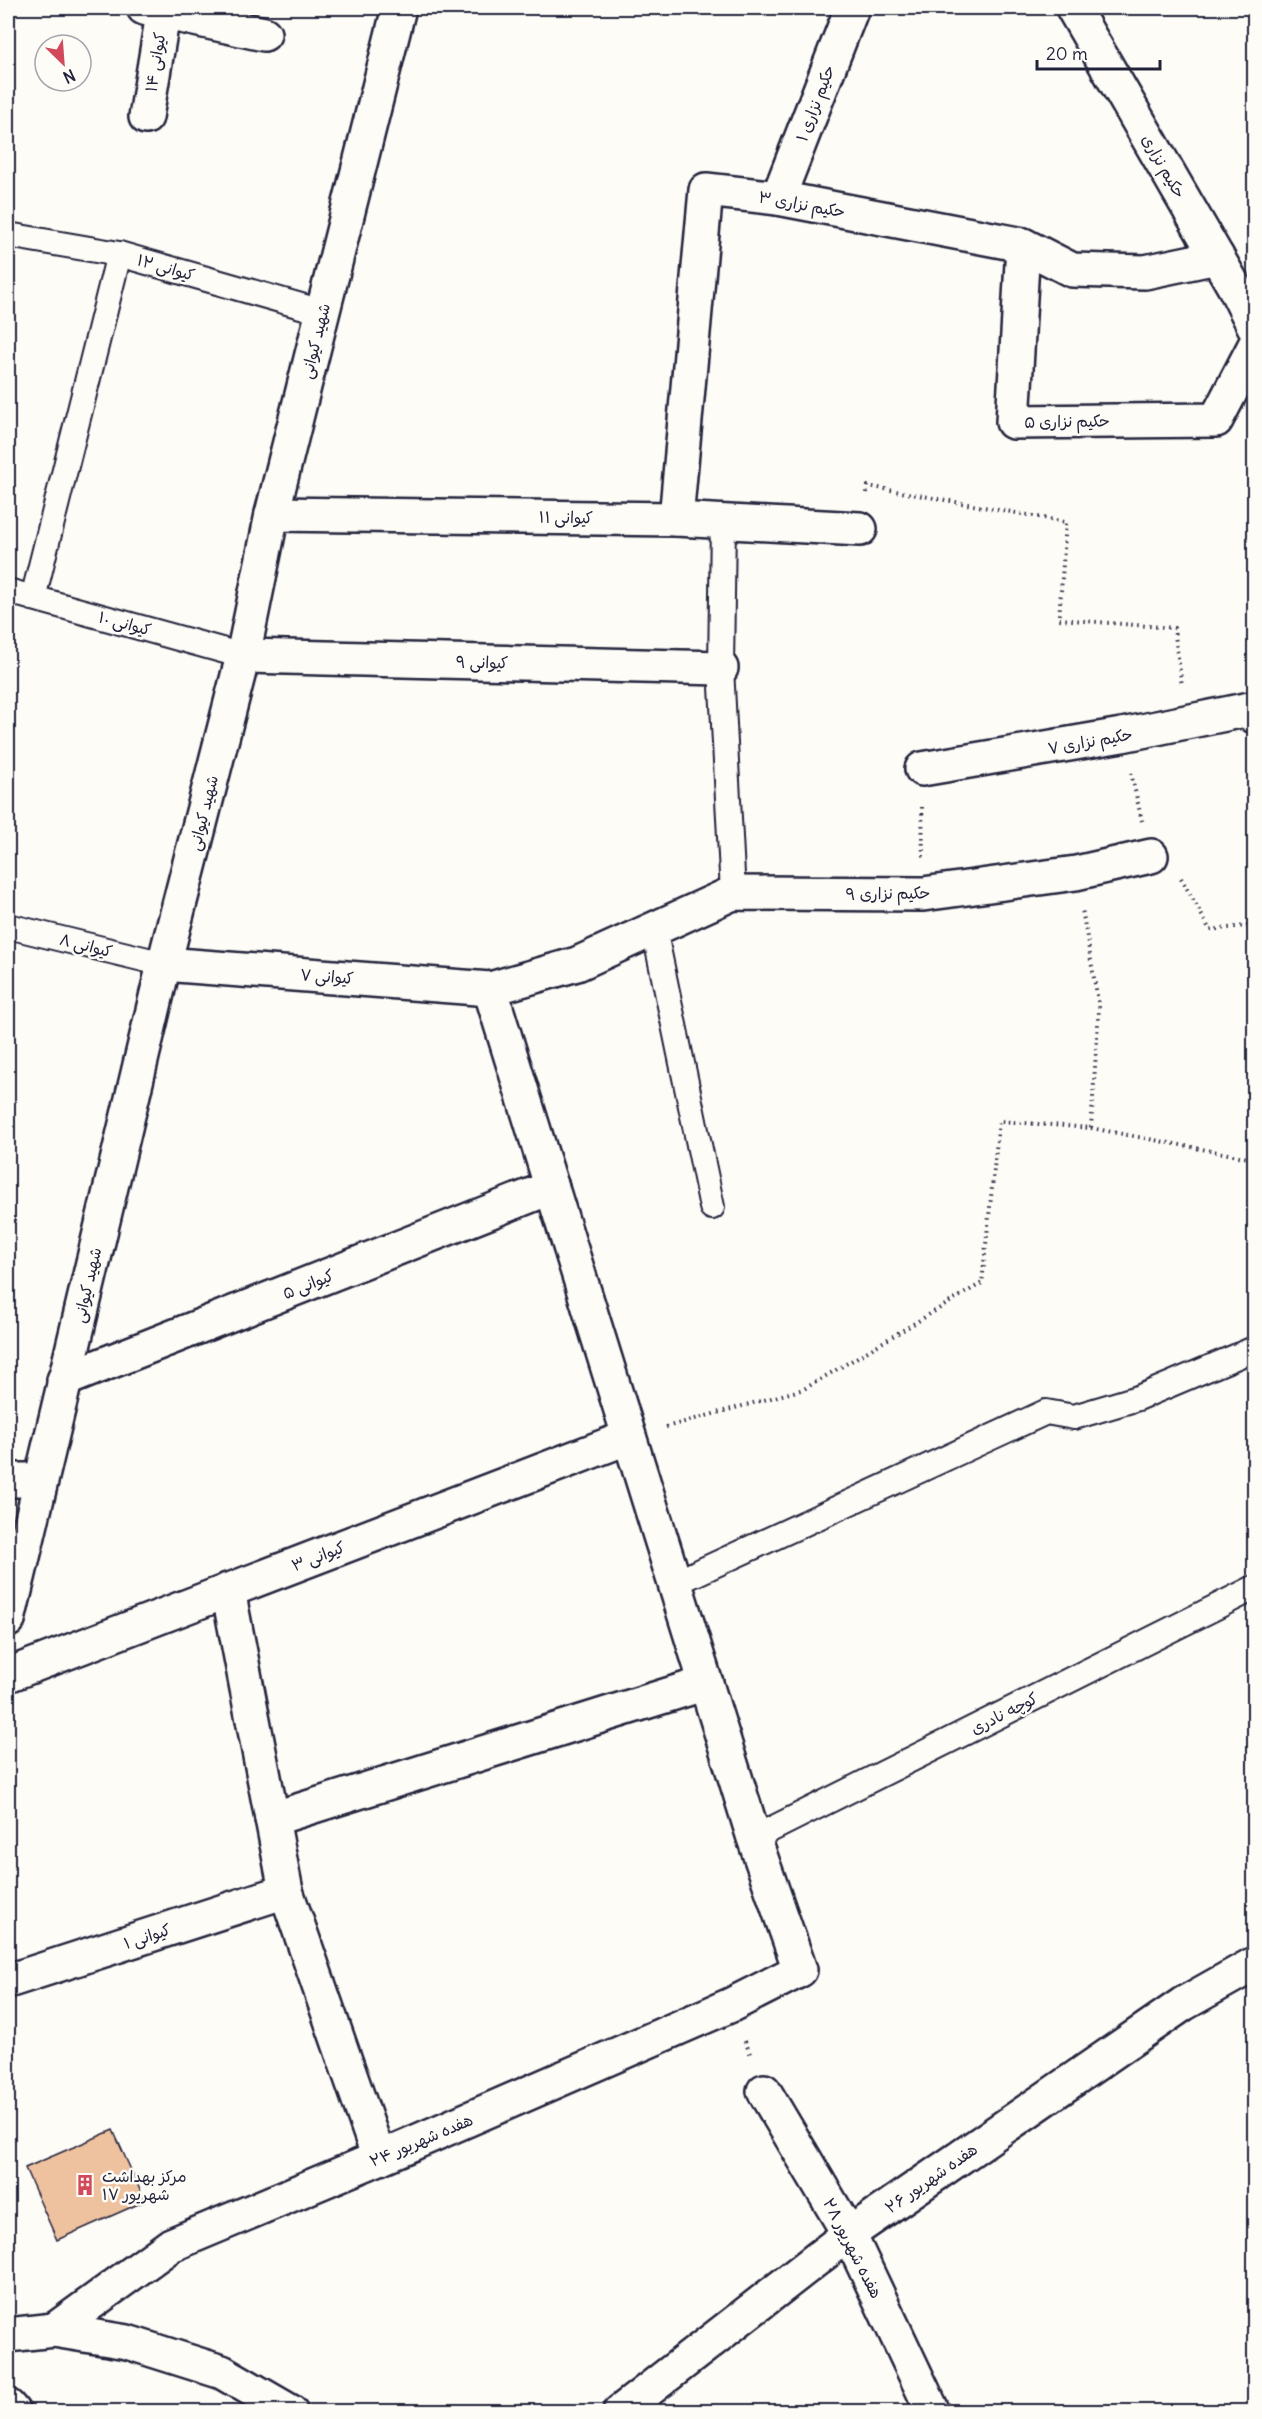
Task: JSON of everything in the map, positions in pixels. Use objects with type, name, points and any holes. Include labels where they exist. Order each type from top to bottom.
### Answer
[{"type":"street","points":[[157,8],[264,34]]},
{"type":"street","name":"کیوانی ۱۴","points":[[146,117],[157,8]]},
{"type":"street","name":"شهید کیوانی","points":[[8,1620],[164,964],[243,656],[272,514],[399,8]]},
{"type":"street","name":"حکیم نزاری ۱","points":[[778,198],[852,8]]},
{"type":"street","name":"حکیم نزاری","points":[[1072,8],[1216,257],[1245,287],[1254,326]]},
{"type":"street","name":"حکیم نزاری ۳","points":[[676,519],[706,190],[778,198],[1023,245],[1072,270],[1145,272],[1216,257]]},
{"type":"street","name":"حکیم نزاری ۵","points":[[1023,245],[1013,422],[1216,420],[1254,347]]},
{"type":"street","name":"کیوانی ۱۱","points":[[272,514],[676,519],[860,529]]},
{"type":"street","name":"کیوانی ۹","points":[[243,656],[721,668]]},
{"type":"street","name":"حکیم نزاری ۷","points":[[922,769],[1122,735],[1250,710],[1254,716]]},
{"type":"street","name":"حکیم نزاری ۹","points":[[490,989],[577,964],[733,893],[923,894],[1076,873],[1151,856]]},
{"type":"street","name":"کیوانی ۷","points":[[164,964],[490,989]]},
{"type":"street","points":[[490,989],[754,1838]]},
{"type":"street","name":"کیوانی ۵","points":[[64,1380],[552,1187]]},
{"type":"street","name":"کیوانی ۳","points":[[8,1675],[629,1437]]},
{"type":"street","points":[[8,1480],[41,1480]]},
{"type":"street","points":[[228,1590],[286,1891],[379,2158]]},
{"type":"street","points":[[272,1819],[706,1683]]},
{"type":"street","name":"هفده شهریور ۲۴","points":[[54,2330],[171,2245],[379,2158],[731,2005],[800,1970],[754,1838]]},
{"type":"street","name":"کیوانی ۱","points":[[8,1981],[286,1891]]},
{"type":"street","name":"هفده شهریور ۲۶","points":[[620,2412],[849,2234],[1183,2004],[1254,1964]]},
{"type":"street","name":"هفده شهریور ۲۸","points":[[764,2091],[849,2234],[933,2412]]},
{"type":"street","points":[[8,2336],[54,2330],[127,2342],[222,2372],[291,2412]]},
{"type":"street","points":[[8,2406],[13,2412]]},
{"type":"lane","name":"کیوانی ۱۲","points":[[8,235],[119,254],[322,312]]},
{"type":"lane","points":[[33,598],[119,254]]},
{"type":"lane","points":[[723,522],[721,668],[733,893]]},
{"type":"lane","name":"کیوانی ۱۰","points":[[8,591],[243,656]]},
{"type":"lane","name":"کیوانی ۸","points":[[8,926],[164,964]]},
{"type":"lane","points":[[654,929],[712,1207]]},
{"type":"lane","points":[[675,1583],[1046,1412],[1074,1417],[1138,1398],[1254,1349]]},
{"type":"lane","name":"کوچه نادری","points":[[754,1838],[1254,1588]]},
{"type":"path","points":[[860,529],[868,486],[1066,522],[1059,619],[1174,628],[1187,722]]},
{"type":"path","points":[[1122,735],[1151,856],[1167,852],[1210,930],[1254,925]]},
{"type":"path","points":[[922,769],[923,894]]},
{"type":"path","points":[[1076,873],[1099,1007],[1091,1128]]},
{"type":"path","points":[[629,1437],[804,1389],[982,1283],[999,1121],[1091,1128],[1254,1158]]},
{"type":"path","points":[[731,2005],[764,2091]]},
{"type":"building","name":"مرکز بهداشت ۱۷ شهریور","points":[[113,2130],[145,2201],[57,2240],[25,2168]]},
{"type":"place","name":"مرکز بهداشت ۱۷ شهریور","points":[[85,2185]]}]
